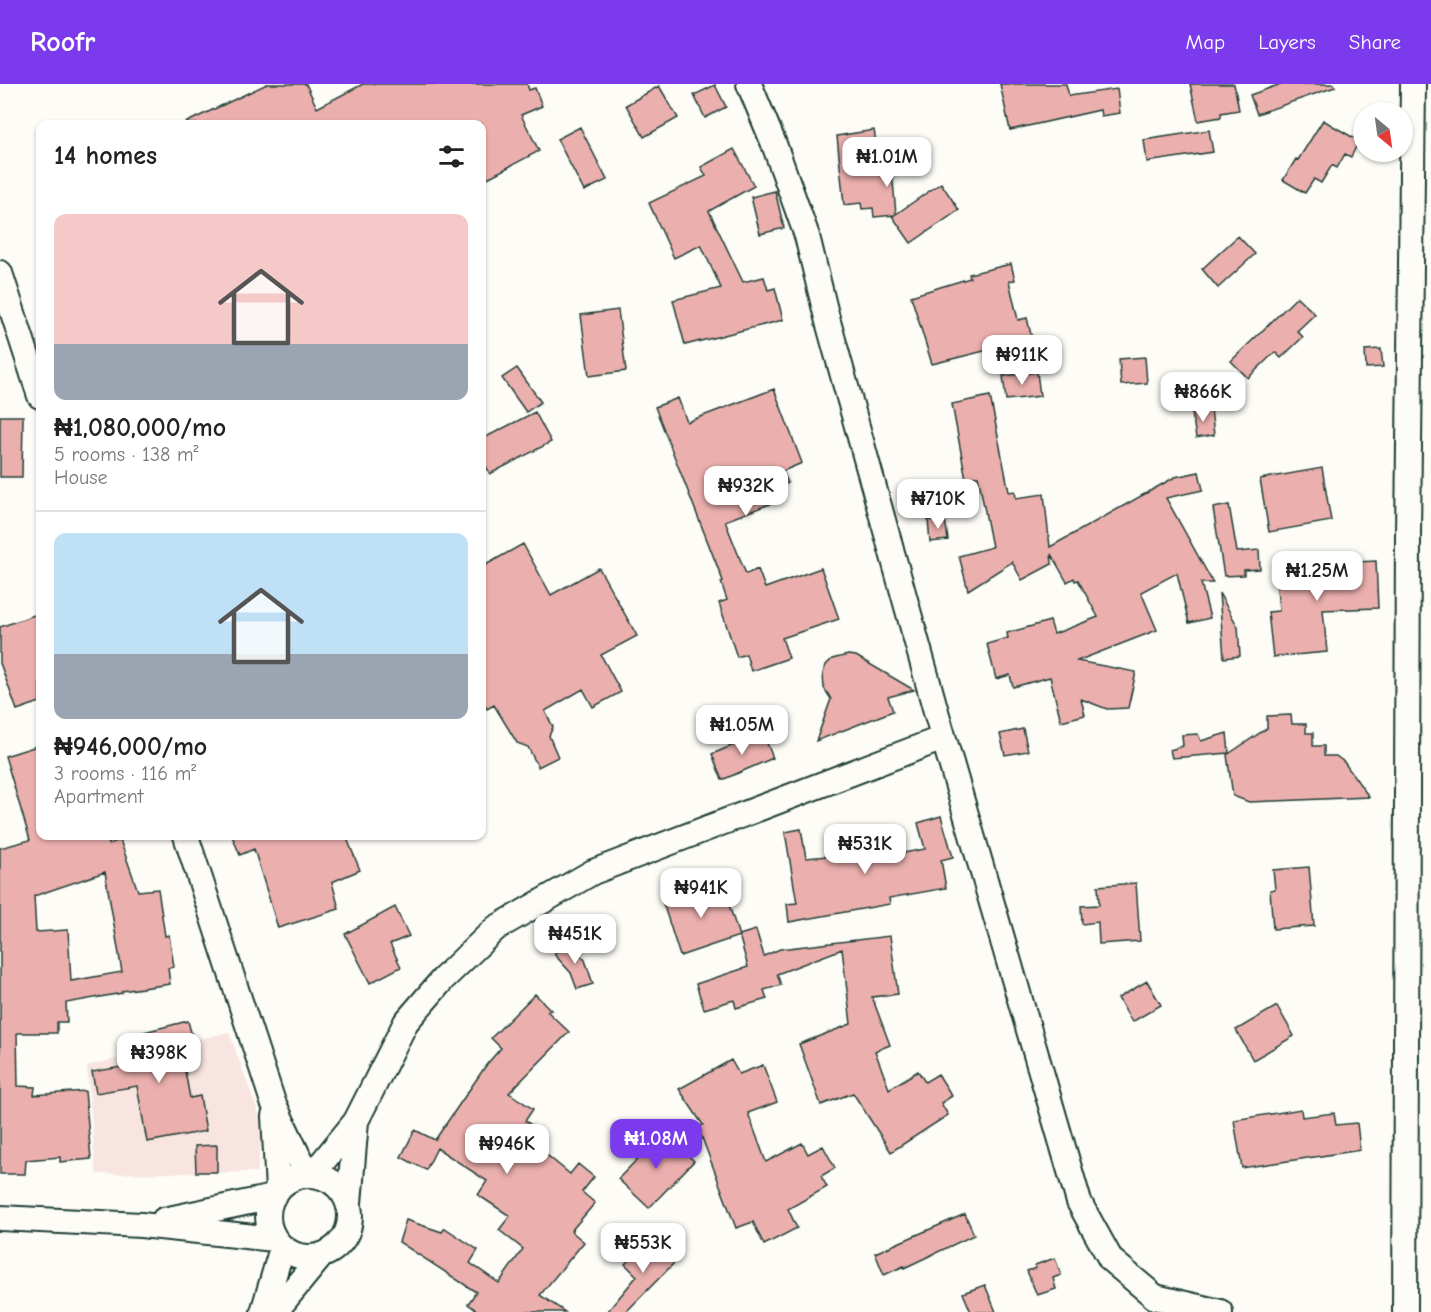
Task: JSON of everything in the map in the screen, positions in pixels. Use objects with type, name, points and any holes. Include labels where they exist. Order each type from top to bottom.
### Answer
[{"type":"street","points":[[750,84],[807,236],[827,318],[943,738],[1079,1202],[1111,1260],[1155,1297],[1220,1312]]},
{"type":"street","points":[[1405,1312],[1408,547],[1413,84]]},
{"type":"street","points":[[0,273],[36,384]]},
{"type":"street","points":[[309,1175],[356,1121],[406,1023],[443,979],[496,928],[593,872],[943,738]]},
{"type":"street","points":[[187,840],[273,1102],[309,1175]]},
{"type":"street","points":[[263,1312],[278,1244],[268,1219],[275,1193],[273,1102]]},
{"type":"street","points":[[275,1312],[321,1256],[340,1245],[350,1225],[349,1203],[356,1121]]},
{"type":"street","points":[[141,1225],[275,1193],[296,1177],[309,1175],[328,1179],[341,1189],[349,1203]]},
{"type":"street","points":[[0,1218],[141,1225],[278,1244],[300,1257],[321,1256]]},
{"type":"shaded area","points":[[229,1032],[263,1126],[257,1172],[96,1174],[87,1066]]},
{"type":"building","points":[[267,84],[306,84],[317,108],[363,84],[527,84],[529,90],[535,88],[542,106],[521,115],[539,151],[486,179],[486,120],[191,120]]},
{"type":"building","points":[[1000,84],[1066,84],[1069,96],[1117,89],[1120,113],[1101,116],[1100,110],[1010,130]]},
{"type":"building","points":[[1190,84],[1234,84],[1239,110],[1221,113],[1221,117],[1198,121]]},
{"type":"building","points":[[1281,84],[1334,84],[1335,87],[1257,114],[1250,95]]},
{"type":"building","points":[[715,85],[726,107],[705,118],[694,95]]},
{"type":"building","points":[[659,86],[678,118],[644,137],[626,105]]},
{"type":"building","points":[[1323,120],[1353,138],[1351,157],[1345,154],[1337,168],[1332,165],[1321,183],[1314,179],[1305,193],[1283,180],[1296,159],[1298,160]]},
{"type":"building","points":[[580,127],[607,180],[584,191],[557,139]]},
{"type":"building","points":[[874,130],[881,172],[892,171],[896,214],[941,183],[959,210],[911,243],[892,216],[895,215],[874,217],[873,208],[862,209],[861,203],[844,205],[837,136]]},
{"type":"building","points":[[1209,130],[1213,152],[1147,162],[1144,140]]},
{"type":"building","points":[[734,149],[754,186],[709,211],[743,282],[764,277],[768,290],[775,288],[783,320],[685,345],[673,300],[721,288],[701,245],[674,258],[649,203],[706,176],[701,167]]},
{"type":"building","points":[[775,191],[784,228],[760,234],[751,197]]},
{"type":"building","points":[[1238,236],[1255,254],[1218,288],[1202,269]]},
{"type":"building","points":[[1011,264],[1015,280],[1009,281],[1018,320],[1027,318],[1032,339],[932,364],[911,296],[970,278],[969,274]]},
{"type":"building","points":[[1297,297],[1315,314],[1297,331],[1303,337],[1281,358],[1275,352],[1248,378],[1231,361]]},
{"type":"building","points":[[618,310],[626,371],[589,376],[581,315]]},
{"type":"building","points":[[1381,349],[1383,367],[1366,368],[1365,350]]},
{"type":"building","points":[[1145,357],[1147,383],[1121,385],[1119,359]]},
{"type":"building","points":[[517,368],[541,402],[526,412],[502,378]]},
{"type":"building","points":[[1037,372],[1040,396],[1006,400],[1003,376]]},
{"type":"building","points":[[774,389],[802,463],[783,471],[788,483],[771,490],[775,502],[725,521],[746,574],[758,569],[765,588],[821,568],[839,619],[782,638],[789,658],[751,671],[746,654],[737,657],[719,603],[727,600],[721,582],[723,581],[655,407],[678,398],[687,422]]},
{"type":"building","points":[[990,396],[1009,492],[1015,491],[1016,498],[1044,494],[1050,547],[1175,477],[1199,472],[1203,490],[1166,498],[1213,583],[1201,583],[1210,618],[1189,623],[1177,573],[1141,592],[1157,630],[1077,661],[1136,672],[1128,708],[1107,709],[1081,699],[1085,715],[1061,721],[1050,677],[1013,687],[1010,675],[996,679],[987,644],[1008,638],[1007,633],[1050,621],[1054,634],[1098,617],[1078,580],[1075,581],[1074,578],[1067,582],[1051,554],[1052,564],[1022,580],[1012,562],[968,590],[959,556],[992,547],[978,476],[966,479],[952,404]]},
{"type":"building","points":[[1211,409],[1214,435],[1196,438],[1192,412]]},
{"type":"building","points":[[535,412],[551,442],[490,474],[486,466],[486,437]]},
{"type":"building","points":[[0,416],[23,416],[22,477],[0,477]]},
{"type":"building","points":[[1322,468],[1331,521],[1269,532],[1260,479]]},
{"type":"building","points":[[1229,505],[1237,552],[1259,550],[1260,569],[1244,570],[1244,575],[1224,576],[1213,508]]},
{"type":"building","points":[[945,519],[948,540],[930,542],[928,520]]},
{"type":"building","points":[[523,544],[551,595],[599,568],[637,636],[601,655],[621,692],[593,707],[583,689],[545,711],[553,727],[549,736],[558,757],[538,767],[528,747],[517,743],[494,705],[487,709],[486,707],[486,565]]},
{"type":"building","points":[[1376,561],[1378,608],[1323,610],[1327,652],[1273,657],[1268,612],[1279,611],[1275,566]]},
{"type":"building","points":[[1219,593],[1238,627],[1240,656],[1224,658]]},
{"type":"building","points":[[36,614],[36,703],[17,710],[0,663],[0,627]]},
{"type":"building","points":[[848,655],[856,656],[914,690],[888,697],[893,711],[816,741],[831,699],[824,688],[823,673],[826,665],[832,659]]},
{"type":"building","points":[[1291,715],[1292,724],[1306,724],[1306,733],[1313,733],[1313,746],[1324,746],[1324,756],[1336,756],[1344,762],[1369,797],[1249,802],[1233,796],[1227,755],[1267,728],[1267,716]]},
{"type":"building","points":[[1023,729],[1028,751],[1005,755],[1000,734]]},
{"type":"building","points":[[763,733],[773,758],[722,780],[712,754]]},
{"type":"building","points":[[1227,733],[1229,753],[1172,758],[1170,750],[1183,746],[1182,735],[1198,734],[1201,741]]},
{"type":"building","points":[[36,746],[36,840],[108,840],[109,844],[120,840],[138,891],[158,889],[165,936],[169,935],[174,967],[168,968],[170,984],[66,1003],[67,1022],[57,1022],[57,1033],[17,1033],[18,1086],[35,1087],[34,1095],[85,1091],[91,1159],[60,1162],[60,1157],[26,1160],[25,1174],[0,1174],[0,848],[30,840],[5,756]],"holes":[[[105,872],[122,972],[71,981],[68,930],[36,932],[34,896]]]},
{"type":"building","points":[[941,816],[953,857],[941,860],[946,888],[889,898],[890,904],[789,922],[787,904],[797,903],[785,832],[801,829],[806,858],[881,851],[882,857],[925,849],[918,823]]},
{"type":"building","points":[[234,840],[348,840],[360,870],[332,882],[339,909],[278,928],[254,849],[240,855]]},
{"type":"building","points":[[1309,867],[1314,926],[1273,929],[1270,890],[1275,889],[1273,870]]},
{"type":"building","points":[[722,883],[739,936],[680,956],[663,903]]},
{"type":"building","points":[[1136,883],[1140,941],[1099,944],[1098,922],[1082,924],[1081,906],[1099,905],[1098,886]]},
{"type":"building","points":[[395,907],[409,936],[390,944],[401,967],[370,983],[345,934]]},
{"type":"building","points":[[756,930],[764,956],[780,949],[890,936],[898,994],[872,997],[890,1045],[875,1051],[889,1089],[918,1071],[925,1082],[938,1074],[952,1096],[941,1103],[948,1115],[891,1152],[853,1093],[821,1105],[799,1044],[851,1024],[842,949],[777,974],[781,985],[764,990],[767,999],[736,1008],[734,1000],[704,1009],[696,984],[748,967],[739,935]]},
{"type":"building","points":[[567,941],[585,960],[593,984],[577,989],[571,973],[554,954]]},
{"type":"building","points":[[1147,981],[1161,1005],[1132,1022],[1118,998]]},
{"type":"building","points":[[535,994],[551,1010],[547,1011],[569,1032],[509,1093],[533,1109],[525,1121],[539,1130],[531,1142],[570,1174],[578,1164],[594,1177],[582,1192],[595,1203],[571,1231],[584,1242],[540,1295],[565,1312],[479,1312],[468,1304],[476,1292],[399,1242],[406,1220],[442,1232],[445,1228],[478,1250],[470,1263],[499,1283],[523,1249],[499,1230],[510,1216],[478,1195],[487,1181],[437,1148],[426,1170],[401,1157],[415,1130],[435,1140],[487,1064],[501,1048],[491,1038]]},
{"type":"building","points":[[1277,1006],[1294,1036],[1253,1060],[1236,1030]]},
{"type":"building","points":[[188,1021],[192,1036],[179,1039],[190,1098],[200,1096],[206,1131],[147,1142],[137,1086],[96,1093],[92,1072],[139,1064],[132,1035]]},
{"type":"building","points":[[731,1060],[739,1074],[763,1065],[777,1102],[748,1113],[766,1162],[802,1143],[808,1154],[823,1146],[835,1168],[821,1176],[827,1187],[788,1209],[797,1228],[764,1245],[753,1222],[736,1228],[698,1127],[703,1125],[679,1089]]},
{"type":"building","points":[[1301,1109],[1302,1117],[1334,1113],[1336,1125],[1357,1123],[1360,1150],[1242,1168],[1234,1120]]},
{"type":"building","points":[[664,1132],[694,1161],[649,1208],[618,1179]]},
{"type":"building","points":[[217,1145],[217,1172],[196,1172],[195,1146]]},
{"type":"building","points":[[965,1214],[974,1235],[884,1275],[875,1253]]},
{"type":"building","points":[[651,1238],[675,1262],[626,1312],[607,1312],[637,1276],[625,1264]]},
{"type":"building","points":[[1055,1258],[1061,1275],[1053,1278],[1056,1289],[1037,1295],[1027,1271],[1036,1268],[1035,1265]]},
{"type":"building","points":[[985,1285],[996,1312],[971,1312],[963,1293]]}]
